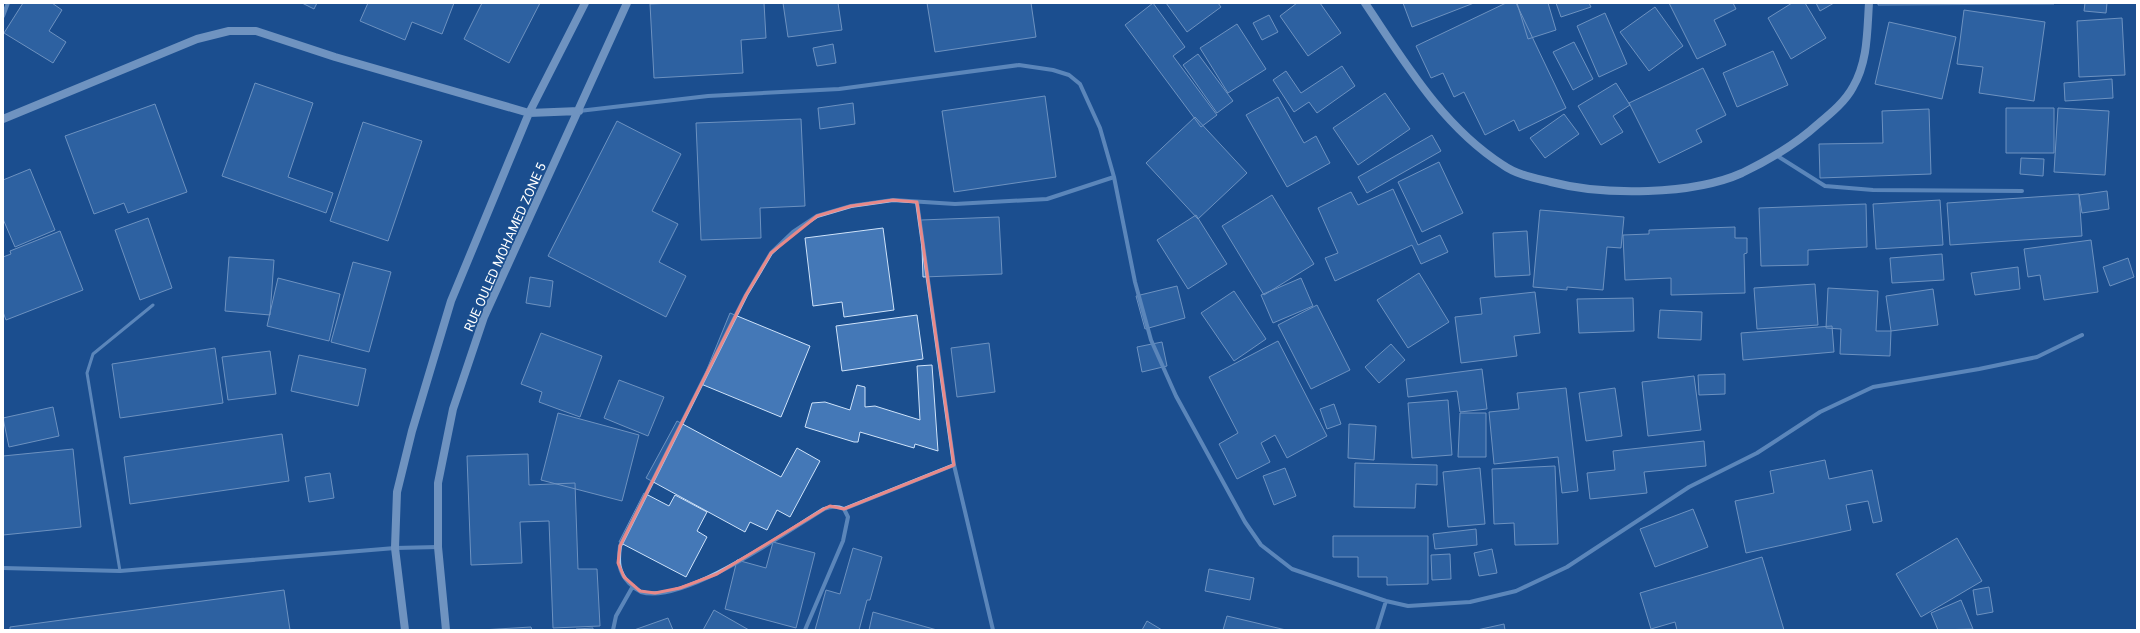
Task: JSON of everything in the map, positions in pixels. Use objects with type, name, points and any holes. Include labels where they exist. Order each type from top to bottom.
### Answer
[{"type":"street","points":[[3,16],[8,3]]},
{"type":"street","name":"RUE OULED MOHAMED ZONE 5","points":[[405,630],[395,548],[397,492],[451,300],[529,113],[585,3]]},
{"type":"street","name":"RUE OULED MOHAMED ZONE 5","points":[[446,630],[438,547],[438,482],[453,409],[484,317],[627,3]]},
{"type":"street","points":[[1365,3],[1440,110],[1503,166],[1522,175],[1564,186],[1617,192],[1674,189],[1715,181],[1741,173],[1776,155],[1806,135],[1834,110],[1853,88],[1864,63],[1869,3]]},
{"type":"street","points":[[3,119],[197,39],[229,31],[256,31],[335,57],[529,113],[579,111],[654,100],[839,89],[1019,66],[1053,70],[1069,76],[1080,84],[1100,128],[1114,177],[1135,282],[1151,340],[1176,396],[1245,522],[1261,545],[1292,569],[1386,601],[1408,606],[1470,602],[1516,591],[1567,567],[1689,487],[1757,454],[1820,412],[1873,387],[1979,369],[2037,356],[2082,335]]},
{"type":"street","points":[[1776,155],[1825,186],[1873,190],[2022,191]]},
{"type":"street","points":[[954,465],[844,509],[830,506],[717,574],[680,588],[655,593],[640,591],[624,577],[618,563],[620,546],[746,295],[771,253],[793,232],[816,216],[851,206],[893,200],[955,204],[1047,199],[1114,177]]},
{"type":"street","points":[[917,202],[954,465],[993,630]]},
{"type":"street","points":[[804,630],[843,541],[848,517],[844,509]]},
{"type":"street","points":[[3,568],[120,571],[395,548],[438,547]]},
{"type":"street","points":[[614,630],[616,616],[633,586]]},
{"type":"street","points":[[1377,630],[1386,601]]},
{"type":"lane","points":[[120,571],[87,373],[93,354],[153,304]]},
{"type":"highlighted area","points":[[893,200],[917,202],[954,465],[844,509],[830,506],[717,574],[680,588],[655,593],[640,591],[624,577],[618,563],[620,546],[746,295],[771,253],[817,216],[851,206]]},
{"type":"building","points":[[23,3],[52,3],[62,10],[49,31],[66,42],[53,63],[4,33]]},
{"type":"building","points":[[302,3],[317,3],[314,9]]},
{"type":"building","points":[[368,3],[454,3],[442,34],[412,22],[405,40],[360,21]]},
{"type":"building","points":[[482,3],[540,3],[509,63],[464,39]]},
{"type":"building","points":[[764,3],[766,38],[741,40],[743,73],[654,78],[650,4]]},
{"type":"building","points":[[783,3],[838,3],[842,30],[788,37]]},
{"type":"building","points":[[927,3],[1031,3],[1036,37],[935,52]]},
{"type":"building","points":[[1153,3],[1185,47],[1173,56],[1217,115],[1201,127],[1125,25]]},
{"type":"building","points":[[1166,3],[1218,3],[1221,7],[1187,32]]},
{"type":"building","points":[[1297,3],[1320,3],[1341,33],[1308,56],[1280,16]]},
{"type":"building","points":[[1403,3],[1474,3],[1412,27]]},
{"type":"building","points":[[1506,3],[1516,3],[1566,108],[1519,131],[1514,120],[1485,135],[1464,92],[1454,97],[1443,73],[1431,78],[1416,46]]},
{"type":"building","points":[[1517,3],[1548,3],[1556,30],[1528,39]]},
{"type":"building","points":[[1556,3],[1589,3],[1591,7],[1561,17]]},
{"type":"building","points":[[1669,3],[1733,3],[1736,9],[1714,20],[1726,45],[1697,59]]},
{"type":"building","points":[[1792,3],[1805,3],[1826,38],[1791,59],[1768,18]]},
{"type":"building","points":[[1816,3],[1834,3],[1820,11]]},
{"type":"building","points":[[1878,3],[2054,3],[2054,4],[1878,5]]},
{"type":"building","points":[[2085,3],[2107,3],[2106,13],[2084,11]]},
{"type":"building","points":[[1655,7],[1683,46],[1649,71],[1620,32]]},
{"type":"building","points":[[1964,10],[2045,22],[2034,101],[1979,93],[1983,67],[1957,64]]},
{"type":"building","points":[[1605,13],[1627,64],[1599,77],[1577,26]]},
{"type":"building","points":[[1269,15],[1278,32],[1262,40],[1253,23]]},
{"type":"building","points":[[2122,18],[2125,75],[2079,77],[2077,21]]},
{"type":"building","points":[[1889,22],[1956,37],[1942,99],[1875,84]]},
{"type":"building","points":[[1237,24],[1266,69],[1228,93],[1200,48]]},
{"type":"building","points":[[1574,42],[1593,79],[1573,90],[1553,52]]},
{"type":"building","points":[[833,44],[836,63],[817,66],[813,48]]},
{"type":"building","points":[[1773,51],[1788,85],[1737,107],[1723,73]]},
{"type":"building","points":[[1198,54],[1233,101],[1217,113],[1183,65]]},
{"type":"building","points":[[1342,66],[1355,86],[1317,113],[1309,102],[1294,112],[1273,80],[1286,71],[1301,93]]},
{"type":"building","points":[[1703,68],[1726,115],[1696,130],[1702,142],[1659,163],[1629,103]]},
{"type":"building","points":[[2112,79],[2113,98],[2065,101],[2064,83]]},
{"type":"building","points":[[255,83],[313,103],[288,177],[333,193],[326,213],[222,176]]},
{"type":"building","points":[[1616,83],[1630,105],[1613,116],[1623,132],[1601,145],[1578,106]]},
{"type":"building","points":[[1385,93],[1410,129],[1358,165],[1333,128]]},
{"type":"building","points":[[1045,96],[1056,177],[954,192],[942,111]]},
{"type":"building","points":[[1278,97],[1304,143],[1316,136],[1330,163],[1287,187],[1246,115]]},
{"type":"building","points":[[853,103],[855,124],[820,129],[818,108]]},
{"type":"building","points":[[155,104],[187,192],[128,213],[124,203],[94,214],[65,136]]},
{"type":"building","points":[[2006,108],[2054,108],[2054,153],[2006,153]]},
{"type":"building","points":[[2058,108],[2109,111],[2105,175],[2054,172]]},
{"type":"building","points":[[1929,109],[1931,174],[1820,178],[1819,144],[1883,143],[1882,111]]},
{"type":"building","points":[[1564,114],[1579,134],[1545,158],[1530,138]]},
{"type":"building","points":[[1195,117],[1247,173],[1198,219],[1146,163]]},
{"type":"building","points":[[801,119],[805,206],[760,208],[761,238],[701,240],[696,123]]},
{"type":"building","points":[[617,121],[681,154],[652,211],[678,224],[659,262],[686,276],[666,317],[548,256]]},
{"type":"building","points":[[363,122],[422,141],[388,241],[330,221]]},
{"type":"building","points":[[1432,135],[1441,151],[1367,193],[1358,177]]},
{"type":"building","points":[[2021,158],[2044,159],[2043,176],[2020,174]]},
{"type":"building","points":[[1439,162],[1463,213],[1422,232],[1398,182]]},
{"type":"building","points":[[30,169],[55,230],[15,247],[3,219],[3,180]]},
{"type":"building","points":[[1393,189],[1418,245],[1440,235],[1448,252],[1421,264],[1412,245],[1335,281],[1325,258],[1338,253],[1318,208],[1351,192],[1358,205]]},
{"type":"building","points":[[2107,191],[2109,209],[2082,213],[2079,195]]},
{"type":"building","points":[[2079,194],[2082,236],[1950,245],[1947,203]]},
{"type":"building","points":[[1272,195],[1314,264],[1264,295],[1222,226]]},
{"type":"building","points":[[1940,200],[1943,245],[1876,249],[1873,204]]},
{"type":"building","points":[[1866,204],[1867,247],[1808,250],[1808,265],[1761,266],[1759,208]]},
{"type":"building","points":[[1540,210],[1624,217],[1621,248],[1607,247],[1603,290],[1567,287],[1567,290],[1533,287]]},
{"type":"building","points":[[1196,215],[1227,264],[1188,289],[1157,240]]},
{"type":"building","points":[[999,217],[1002,274],[923,277],[921,220]]},
{"type":"building","points":[[148,218],[172,288],[140,300],[115,230]]},
{"type":"building","points":[[1735,227],[1735,238],[1747,238],[1747,253],[1744,254],[1745,293],[1671,295],[1671,278],[1625,280],[1623,235],[1649,234],[1649,230]]},
{"type":"building","points":[[883,228],[894,310],[844,317],[842,302],[813,306],[805,238]]},
{"type":"building","points":[[60,231],[83,290],[6,320],[3,312],[3,257],[11,254],[10,251]]},
{"type":"building","points":[[1527,231],[1530,275],[1495,277],[1493,233]]},
{"type":"building","points":[[2091,240],[2098,292],[2044,300],[2040,275],[2028,277],[2024,249]]},
{"type":"building","points":[[1942,254],[1944,280],[1892,283],[1890,258]]},
{"type":"building","points":[[229,257],[274,260],[270,315],[225,311]]},
{"type":"building","points":[[2128,258],[2134,277],[2110,286],[2103,267]]},
{"type":"building","points":[[353,262],[391,272],[369,352],[331,342]]},
{"type":"building","points":[[2018,267],[2020,289],[1975,295],[1971,273]]},
{"type":"building","points":[[1419,273],[1449,322],[1408,348],[1377,300]]},
{"type":"building","points":[[530,277],[553,281],[550,307],[526,303]]},
{"type":"building","points":[[278,278],[340,294],[329,341],[267,326]]},
{"type":"building","points":[[1301,278],[1313,306],[1273,323],[1261,295]]},
{"type":"building","points":[[1815,284],[1818,325],[1757,329],[1754,288]]},
{"type":"building","points":[[1177,286],[1185,318],[1145,329],[1136,296]]},
{"type":"building","points":[[1828,288],[1878,291],[1876,331],[1891,331],[1890,356],[1840,354],[1841,329],[1826,328]]},
{"type":"building","points":[[1933,289],[1938,325],[1891,331],[1886,296]]},
{"type":"building","points":[[1234,291],[1266,339],[1234,361],[1201,313]]},
{"type":"building","points":[[1535,292],[1540,333],[1514,336],[1517,356],[1461,363],[1455,317],[1482,314],[1480,298]]},
{"type":"building","points":[[1633,298],[1634,331],[1579,333],[1577,299]]},
{"type":"building","points":[[1317,305],[1350,370],[1311,389],[1278,325]]},
{"type":"building","points":[[1660,310],[1702,312],[1701,340],[1658,338]]},
{"type":"building","points":[[730,313],[810,346],[781,417],[701,384]]},
{"type":"building","points":[[917,315],[923,359],[842,371],[836,326]]},
{"type":"building","points":[[1832,326],[1834,352],[1743,360],[1741,333]]},
{"type":"building","points":[[541,333],[602,356],[580,417],[539,402],[542,392],[521,384]]},
{"type":"building","points":[[1278,341],[1327,436],[1287,458],[1275,435],[1261,443],[1270,462],[1237,479],[1219,444],[1238,433],[1209,377]]},
{"type":"building","points":[[1162,342],[1167,366],[1142,372],[1137,347]]},
{"type":"building","points":[[989,343],[995,392],[957,397],[951,348]]},
{"type":"building","points":[[1391,344],[1405,360],[1379,383],[1365,367]]},
{"type":"building","points":[[215,348],[223,403],[120,418],[112,364]]},
{"type":"building","points":[[270,351],[276,394],[228,400],[222,357]]},
{"type":"building","points":[[299,355],[366,369],[358,406],[291,391]]},
{"type":"building","points":[[932,365],[938,451],[915,444],[914,448],[860,432],[858,442],[854,442],[805,427],[812,403],[825,402],[850,410],[857,385],[865,387],[865,407],[875,406],[920,420],[917,366]]},
{"type":"building","points":[[1482,369],[1487,409],[1460,412],[1457,391],[1408,397],[1406,379]]},
{"type":"building","points":[[1725,374],[1725,394],[1699,395],[1698,375]]},
{"type":"building","points":[[1694,376],[1701,430],[1648,436],[1642,382]]},
{"type":"building","points":[[619,380],[664,397],[648,436],[604,418]]},
{"type":"building","points":[[1566,388],[1578,491],[1562,493],[1558,457],[1494,464],[1489,412],[1519,409],[1517,393]]},
{"type":"building","points":[[1615,388],[1622,436],[1586,441],[1579,393]]},
{"type":"building","points":[[1448,400],[1452,455],[1412,458],[1408,403]]},
{"type":"building","points":[[1334,404],[1341,424],[1327,429],[1320,409]]},
{"type":"building","points":[[53,407],[59,436],[9,447],[3,418]]},
{"type":"building","points":[[558,413],[639,435],[622,501],[541,480]]},
{"type":"building","points":[[1460,413],[1486,413],[1486,457],[1458,457]]},
{"type":"building","points":[[677,421],[781,477],[797,448],[820,461],[790,517],[777,510],[767,530],[750,522],[745,532],[646,478]]},
{"type":"building","points":[[1349,424],[1376,426],[1374,460],[1348,458]]},
{"type":"building","points":[[282,434],[289,481],[130,504],[124,457]]},
{"type":"building","points":[[1704,441],[1706,466],[1644,472],[1647,493],[1590,499],[1587,473],[1615,470],[1613,451]]},
{"type":"building","points":[[73,449],[81,527],[3,535],[3,456]]},
{"type":"building","points":[[528,454],[529,485],[575,483],[578,569],[597,569],[600,626],[553,628],[549,521],[520,522],[522,563],[471,565],[467,456]]},
{"type":"building","points":[[1825,460],[1829,479],[1872,470],[1882,521],[1873,523],[1868,501],[1846,505],[1851,530],[1746,553],[1735,501],[1774,493],[1770,471]]},
{"type":"building","points":[[1355,463],[1437,465],[1437,485],[1416,484],[1415,508],[1354,507]]},
{"type":"building","points":[[1555,466],[1558,544],[1515,545],[1514,523],[1494,524],[1492,469]]},
{"type":"building","points":[[1285,468],[1296,496],[1274,505],[1263,476]]},
{"type":"building","points":[[1480,468],[1485,524],[1448,527],[1443,472]]},
{"type":"building","points":[[330,473],[334,498],[309,502],[305,477]]},
{"type":"building","points":[[644,493],[669,506],[675,495],[707,512],[697,531],[707,537],[686,577],[619,542]]},
{"type":"building","points":[[1693,509],[1708,547],[1655,567],[1640,529]]},
{"type":"building","points":[[1476,529],[1477,545],[1435,549],[1433,534]]},
{"type":"building","points":[[1333,536],[1428,536],[1428,584],[1387,585],[1387,577],[1358,577],[1358,557],[1333,557]]},
{"type":"building","points":[[1957,538],[1982,581],[1921,617],[1896,574]]},
{"type":"building","points":[[773,542],[815,553],[796,628],[725,609],[737,560],[766,568]]},
{"type":"building","points":[[853,548],[882,557],[870,600],[867,600],[859,630],[815,630],[826,590],[840,594]]},
{"type":"building","points":[[1492,549],[1497,573],[1479,576],[1474,553]]},
{"type":"building","points":[[1450,554],[1451,579],[1432,580],[1431,555]]},
{"type":"building","points":[[1762,557],[1784,630],[1677,630],[1675,622],[1651,629],[1640,593]]},
{"type":"building","points":[[1209,569],[1254,578],[1250,600],[1205,591]]},
{"type":"building","points":[[1989,587],[1993,612],[1977,615],[1973,590]]},
{"type":"building","points":[[284,590],[290,630],[10,630],[10,627]]},
{"type":"building","points":[[1961,600],[1973,629],[1938,630],[1931,613]]},
{"type":"building","points":[[714,610],[749,630],[703,630]]},
{"type":"building","points":[[873,612],[937,630],[869,630]]},
{"type":"building","points":[[1227,616],[1286,630],[1223,630]]},
{"type":"building","points":[[668,618],[673,630],[634,630]]},
{"type":"building","points":[[1147,621],[1162,630],[1142,630]]},
{"type":"building","points":[[1504,624],[1505,630],[1477,630]]},
{"type":"building","points":[[531,627],[532,630],[481,630]]},
{"type":"building","points":[[593,628],[593,630],[576,629]]}]
